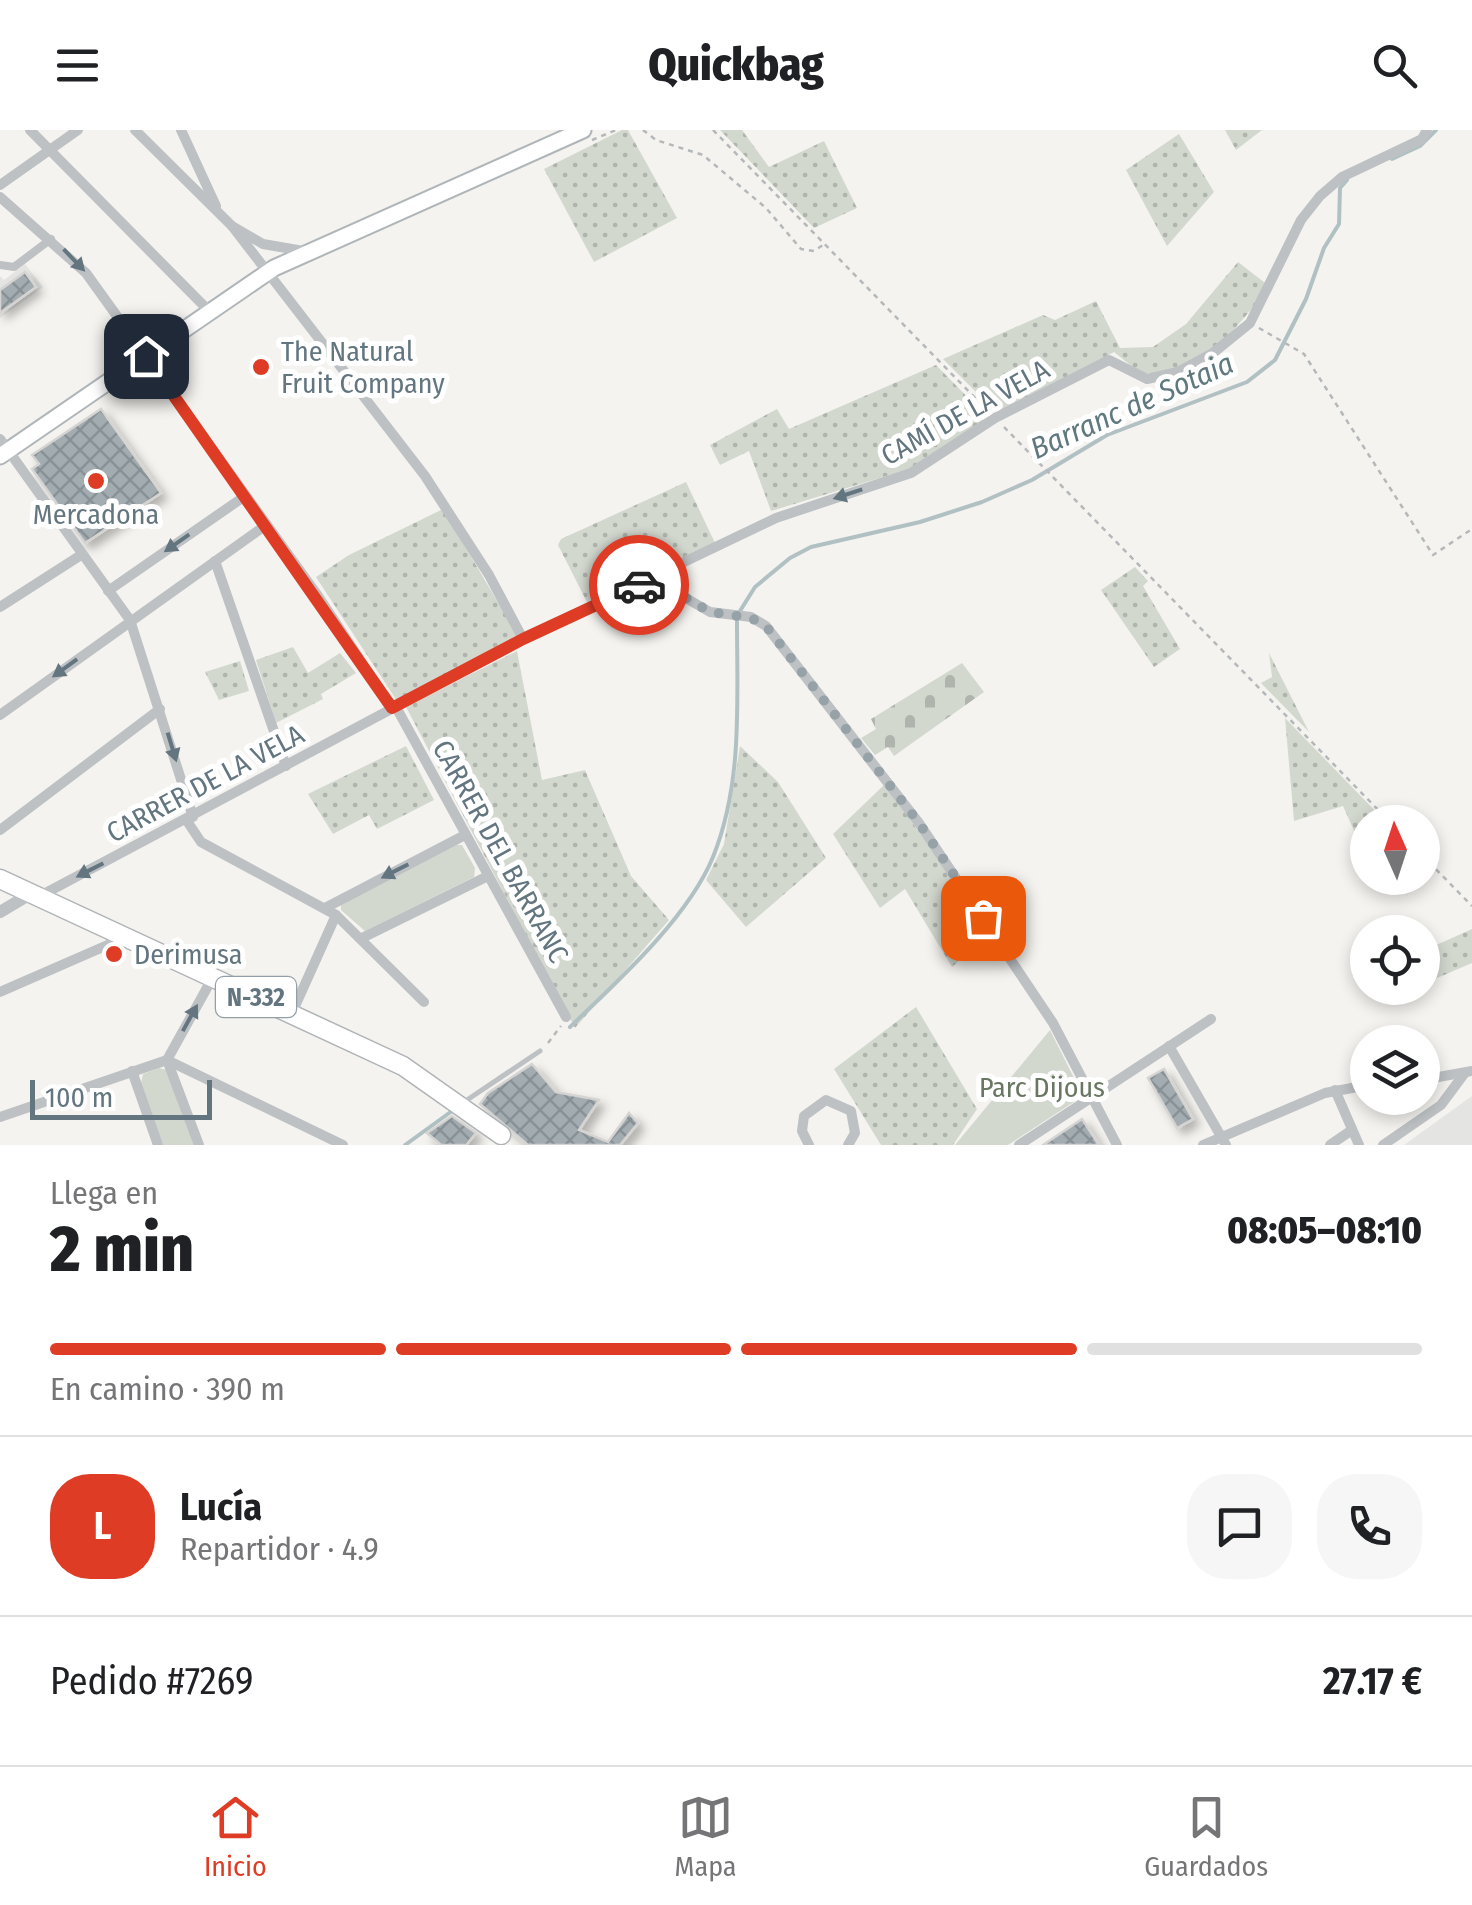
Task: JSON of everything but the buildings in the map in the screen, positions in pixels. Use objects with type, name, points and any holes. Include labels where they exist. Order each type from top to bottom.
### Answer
[{"type":"highway","name":"N-332","points":[[0,879],[403,1066],[462,1103],[506,1140]]},
{"type":"main road","points":[[3,448],[267,273],[583,130]]},
{"type":"street","points":[[30,130],[210,312]]},
{"type":"street","points":[[0,185],[78,130]]},
{"type":"street","points":[[136,130],[232,226],[425,476],[489,575],[523,639]]},
{"type":"street","points":[[181,130],[218,212]]},
{"type":"street","name":"CAMÍ DE LA VELA","points":[[394,708],[523,639],[776,518],[910,473],[996,418],[1110,360],[1138,377],[1178,372],[1213,353],[1250,323],[1301,220],[1320,196],[1342,177],[1422,139],[1427,130]]},
{"type":"street","name":"CARRER DEL BARRANC","points":[[0,197],[78,262],[394,708],[566,1016]]},
{"type":"street","points":[[232,226],[263,244],[310,252]]},
{"type":"street","points":[[0,265],[14,267],[51,239]]},
{"type":"street","points":[[3,448],[130,620],[160,709],[190,819],[201,842],[336,915],[424,1002]]},
{"type":"street","points":[[108,591],[245,496]]},
{"type":"street","points":[[0,715],[266,525]]},
{"type":"street","points":[[0,607],[81,555]]},
{"type":"street","points":[[215,561],[286,766]]},
{"type":"street","points":[[654,579],[710,612],[751,618],[766,626],[919,823],[1053,1024],[1116,1145]]},
{"type":"street","name":"CARRER DE LA VELA","points":[[35,895],[190,819],[394,708]]},
{"type":"street","points":[[0,828],[160,709]]},
{"type":"street","points":[[325,908],[465,835]]},
{"type":"street","points":[[362,938],[488,876]]},
{"type":"street","points":[[0,912],[35,895]]},
{"type":"street","points":[[292,1014],[336,915]]},
{"type":"street","points":[[0,992],[126,937]]},
{"type":"street","points":[[0,1117],[166,1060],[213,977]]},
{"type":"street","points":[[1019,1145],[1212,1019]]},
{"type":"street","points":[[1169,1046],[1224,1141]]},
{"type":"street","points":[[166,1060],[199,1145]]},
{"type":"street","points":[[166,1060],[342,1145]]},
{"type":"street","points":[[132,1071],[158,1145]]},
{"type":"street","points":[[1440,1077],[1468,1073]]},
{"type":"street","points":[[1383,1145],[1440,1105],[1468,1073]]},
{"type":"street","points":[[1202,1145],[1224,1141],[1335,1090],[1350,1087]]},
{"type":"street","points":[[1335,1090],[1359,1145]]},
{"type":"street","points":[[809,1145],[802,1131],[804,1116],[816,1102],[826,1100],[851,1111],[855,1133],[848,1145]]},
{"type":"street","points":[[1330,1145],[1352,1130]]},
{"type":"lane","points":[[462,1103],[540,1052]]},
{"type":"path","points":[[643,130],[656,140],[702,155],[752,195],[801,249],[814,252],[824,244]]},
{"type":"path","points":[[713,130],[1373,805]]},
{"type":"path","points":[[1250,323],[1304,354],[1434,555],[1472,529]]},
{"type":"path","points":[[1440,874],[1472,906]]},
{"type":"path","points":[[540,1052],[566,1016]]},
{"type":"shaded area","points":[[25,264],[43,287],[0,318],[0,276],[4,280]]},
{"type":"shaded area","points":[[1472,1096],[1472,1145],[1404,1145]]},
{"type":"green space","points":[[628,130],[677,218],[594,262],[544,169]]},
{"type":"green space","points":[[720,130],[742,130],[769,167],[824,141],[857,208],[814,228]]},
{"type":"green space","points":[[1225,130],[1262,130],[1236,150]]},
{"type":"green space","points":[[1179,134],[1214,192],[1167,246],[1126,170]]},
{"type":"green space","points":[[1238,262],[1269,286],[1214,348],[1179,369],[1159,374],[1139,372],[1114,352],[998,414],[943,359],[1043,315],[1055,320],[1096,301],[1120,348],[1153,347],[1186,324]]},
{"type":"green space","points":[[936,365],[982,412],[983,421],[916,467],[771,511],[749,451],[720,465],[710,445],[777,409],[789,429]]},
{"type":"green space","points":[[686,482],[716,545],[588,604],[558,545],[561,539]]},
{"type":"green space","points":[[443,509],[517,635],[397,701],[316,577],[349,555]]},
{"type":"green space","points":[[1135,567],[1148,581],[1143,586],[1180,649],[1154,667],[1101,590]]},
{"type":"green space","points":[[293,647],[308,673],[340,653],[356,673],[321,694],[323,699],[276,723],[256,660]]},
{"type":"green space","points":[[517,651],[542,780],[585,770],[631,876],[669,920],[575,1028],[406,707]]},
{"type":"green space","points":[[1269,653],[1309,732],[1261,683],[1272,677]]},
{"type":"green space","points":[[240,661],[249,691],[219,700],[205,672]]},
{"type":"green space","points":[[962,663],[984,692],[894,756],[888,747],[875,755],[861,738],[876,729],[871,719]]},
{"type":"green space","points":[[1285,718],[1369,805],[1350,805],[1350,822],[1343,806],[1294,821]]},
{"type":"green space","points":[[406,746],[434,800],[377,829],[369,815],[333,834],[308,794]]},
{"type":"green space","points":[[740,746],[778,782],[826,858],[746,927],[706,880],[724,844]]},
{"type":"green space","points":[[885,784],[990,932],[952,967],[905,889],[880,908],[833,834]]},
{"type":"green space","points":[[462,845],[475,868],[474,877],[365,931],[341,910],[341,904]]},
{"type":"green space","points":[[1472,929],[1472,963],[1440,977],[1440,943]]},
{"type":"green space","points":[[916,1007],[977,1109],[953,1145],[881,1145],[834,1069]]},
{"type":"green space","name":"Parc Dijous","points":[[1050,1030],[1083,1096],[1008,1145],[955,1145]]},
{"type":"green space","points":[[159,1068],[167,1070],[194,1145],[163,1145],[141,1083],[143,1074]]},
{"type":"waterway","name":"Barranc de Sotaia","points":[[1392,159],[1420,146],[1436,130]]},
{"type":"waterway","name":"Barranc de Sotaia","points":[[740,611],[755,587],[790,558],[811,547],[920,522],[982,502],[1032,480],[1107,435],[1247,382],[1275,360],[1306,299],[1324,248],[1339,224],[1340,188],[1347,180]]},
{"type":"waterway","name":"Barranc de Sotaia","points":[[570,1027],[669,926],[702,880],[713,857],[723,829],[734,771],[737,622]]},
{"type":"waterway","name":"Barranc de Sotaia","points":[[405,1145],[452,1111]]},
{"type":"way so far","points":[[639,585],[654,579],[710,612],[751,618],[766,626],[919,823],[983,918]]},
{"type":"place","name":"The Natural Fruit Company","points":[[261,367]]},
{"type":"place","name":"Mercadona","points":[[96,481]]},
{"type":"place","name":"Derimusa","points":[[114,954]]},
{"type":"route","points":[[146,356],[318,596],[392,708],[580,610],[639,585]]}]
